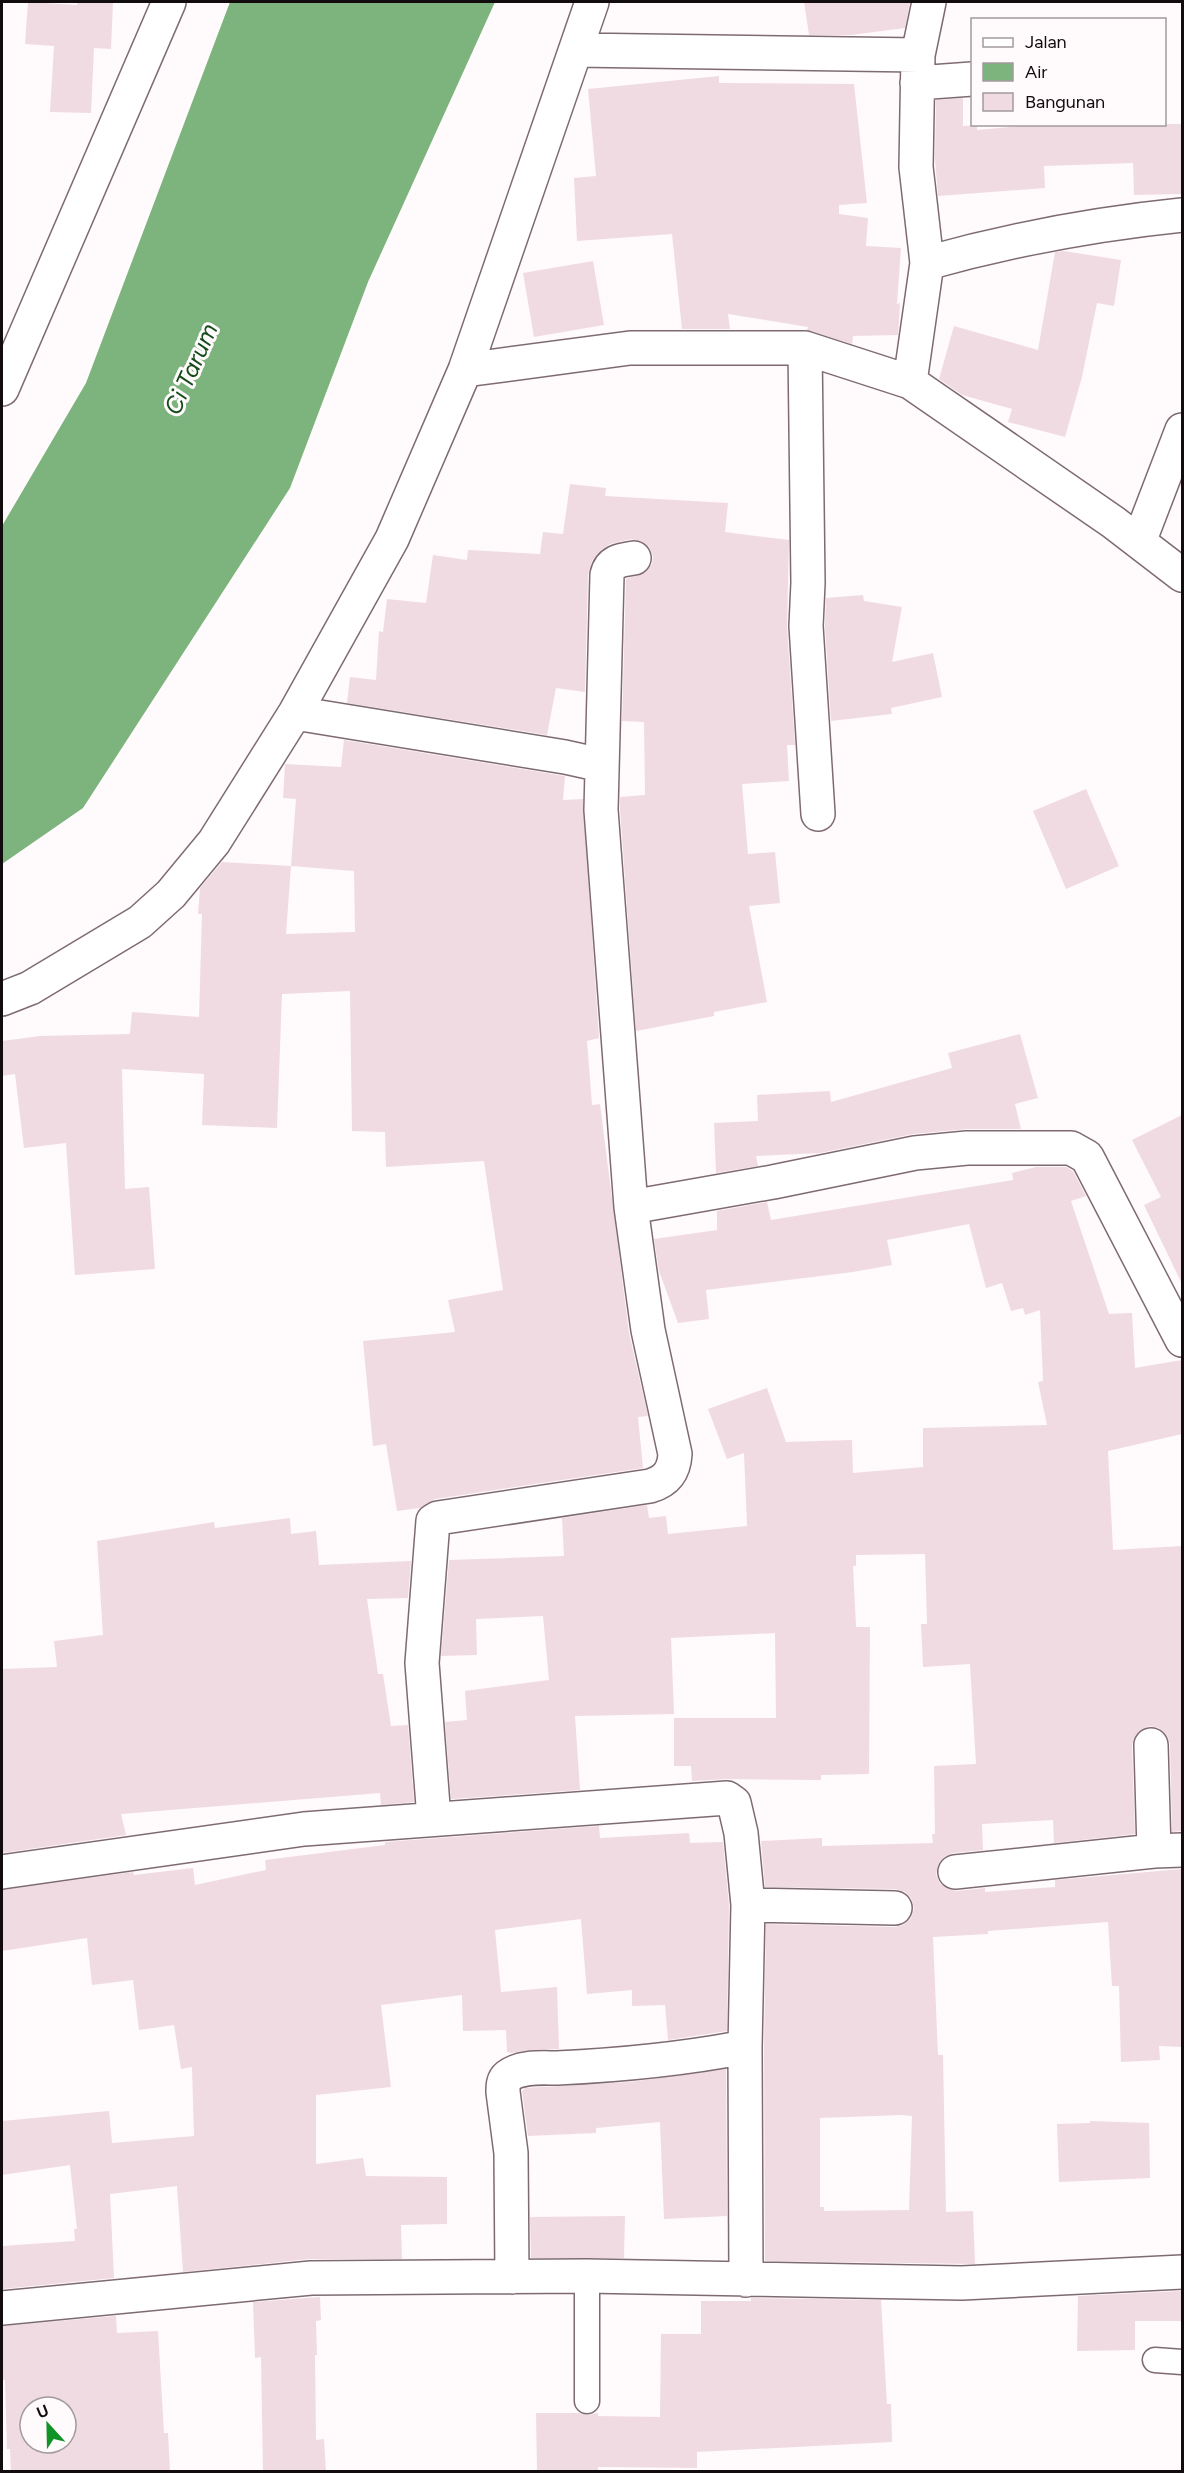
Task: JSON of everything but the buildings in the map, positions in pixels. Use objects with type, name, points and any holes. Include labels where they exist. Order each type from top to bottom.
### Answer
[{"type":"street","points":[[2,389],[169,2]]},
{"type":"street","points":[[2,999],[30,988],[140,922],[171,894],[214,842],[295,713],[392,539],[465,370],[592,2]]},
{"type":"street","points":[[910,382],[927,263],[916,167],[917,69],[929,2]]},
{"type":"street","points":[[576,50],[917,69],[971,79]]},
{"type":"street","points":[[927,263],[996,244],[1110,222],[1182,215]]},
{"type":"street","points":[[465,370],[630,348],[805,348],[910,382],[1113,522],[1182,574]]},
{"type":"street","points":[[805,348],[808,583],[806,626],[818,814]]},
{"type":"street","points":[[1139,542],[1182,430]]},
{"type":"street","points":[[434,1819],[422,1663],[433,1521],[438,1518],[650,1486],[660,1483],[673,1470],[675,1454],[648,1330],[631,1207],[605,868],[601,765],[606,696],[607,575],[608,569],[616,562],[634,558]]},
{"type":"street","points":[[295,713],[565,757],[601,765]]},
{"type":"street","points":[[631,1207],[773,1182],[915,1153],[967,1148],[1071,1148],[1087,1157],[1182,1340]]},
{"type":"street","points":[[955,1872],[1168,1851],[1151,1745]]},
{"type":"street","points":[[2,1872],[304,1829],[727,1797],[734,1803],[741,1833],[748,1905],[745,2047],[746,2280]]},
{"type":"street","points":[[748,1905],[895,1908]]},
{"type":"street","points":[[512,2277],[511,2153],[503,2092],[503,2083],[508,2076],[524,2069],[618,2065],[704,2055],[745,2047]]},
{"type":"street","points":[[2,2308],[311,2278],[587,2276],[962,2283],[1182,2272]]},
{"type":"lane","points":[[586,2401],[587,2276]]},
{"type":"lane","points":[[1155,2360],[1182,2362]]},
{"type":"water","name":"Ci Tarum","points":[[230,2],[495,2],[368,282],[290,488],[83,808],[2,864],[2,526],[86,383]]}]
